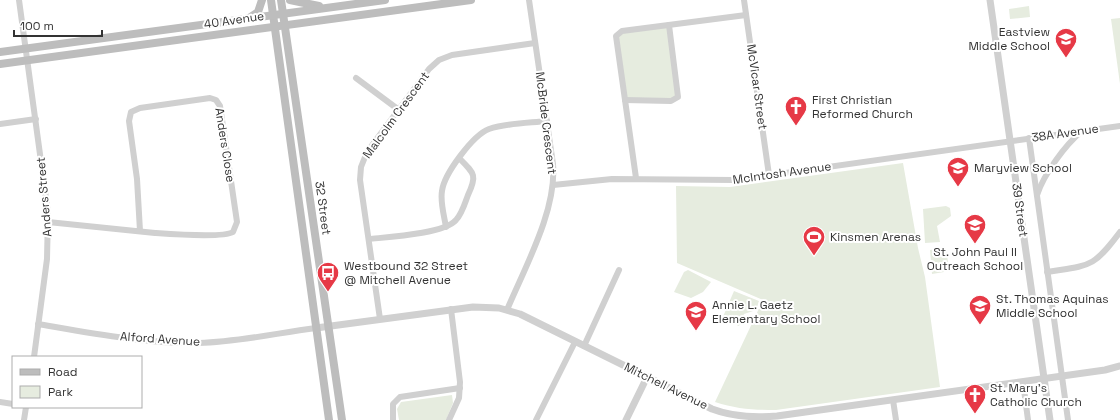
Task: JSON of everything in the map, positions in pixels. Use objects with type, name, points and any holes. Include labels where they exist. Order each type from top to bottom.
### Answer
[{"type":"main road","points":[[246,19],[258,12],[262,0]]},
{"type":"main road","name":"32 Street","points":[[271,0],[329,420]]},
{"type":"main road","name":"32 Street","points":[[281,0],[342,420]]},
{"type":"main road","points":[[290,0],[306,4],[332,7]]},
{"type":"main road","name":"40 Avenue","points":[[0,52],[386,0]]},
{"type":"main road","name":"40 Avenue","points":[[0,64],[471,0]]},
{"type":"street","name":"Anders Street","points":[[19,0],[46,190],[48,222],[47,259],[34,356]]},
{"type":"street","name":"McBride Crescent","points":[[507,310],[547,213],[553,185],[547,120],[529,0]]},
{"type":"street","name":"McVicar Street","points":[[744,0],[769,175]]},
{"type":"street","name":"39 Street","points":[[990,0],[1050,420]]},
{"type":"street","points":[[636,178],[616,36],[622,31],[746,15]]},
{"type":"street","points":[[625,100],[671,101],[678,97],[669,25]]},
{"type":"street","name":"Malcolm Crescent","points":[[380,319],[360,180],[361,167],[370,148],[429,69],[444,58],[455,54],[536,44]]},
{"type":"street","points":[[356,78],[399,110]]},
{"type":"street","name":"Anders Close","points":[[48,222],[169,234],[230,233],[236,228],[237,222],[220,106],[216,100],[210,98],[140,108],[131,112],[129,121],[137,179],[140,231]]},
{"type":"street","points":[[0,124],[36,119]]},
{"type":"street","points":[[446,227],[442,191],[446,179],[475,139],[484,132],[498,128],[547,120]]},
{"type":"street","name":"38A Avenue","points":[[1010,141],[1120,126]]},
{"type":"street","points":[[1037,196],[1044,178],[1070,144],[1083,131]]},
{"type":"street","name":"39 Street","points":[[1029,138],[1068,420]]},
{"type":"street","name":"McIntosh Avenue","points":[[553,185],[602,179],[636,178],[726,180],[1010,141]]},
{"type":"street","points":[[369,239],[446,227],[458,218],[474,181],[471,170],[460,158]]},
{"type":"street","points":[[1047,272],[1090,264],[1103,254],[1120,232]]},
{"type":"street","points":[[584,346],[619,270]]},
{"type":"street","name":"Mitchell Avenue","points":[[328,326],[451,309],[482,307],[507,310],[726,414],[753,418],[777,418],[1105,370],[1120,366]]},
{"type":"street","points":[[449,420],[458,402],[460,388],[451,309]]},
{"type":"street","name":"Alford Avenue","points":[[38,324],[152,341],[189,343],[227,341],[328,326]]},
{"type":"street","points":[[536,420],[574,342]]},
{"type":"street","points":[[626,420],[647,377]]},
{"type":"street","points":[[1023,382],[1028,420]]},
{"type":"street","points":[[393,420],[393,404],[400,397],[460,388]]},
{"type":"street","points":[[894,400],[896,420]]},
{"type":"street","points":[[0,402],[12,404]]},
{"type":"street","points":[[24,420],[26,408]]},
{"type":"green space","points":[[1029,6],[1030,17],[1010,19],[1009,9]]},
{"type":"green space","points":[[1120,18],[1120,84],[1111,19]]},
{"type":"green space","points":[[669,25],[676,99],[625,100],[618,34]]},
{"type":"green space","points":[[903,163],[918,248],[925,277],[940,387],[776,410],[745,409],[715,402],[763,300],[677,263],[676,186],[730,187]]},
{"type":"green space","points":[[946,206],[950,208],[951,216],[937,226],[940,242],[925,243],[923,209]]},
{"type":"green space","points":[[946,248],[948,262],[943,264],[944,272],[932,274],[930,250]]},
{"type":"green space","points":[[688,270],[711,282],[703,292],[691,298],[674,292],[684,272]]},
{"type":"green space","points":[[734,291],[759,301],[756,310],[744,314],[739,326],[722,319]]},
{"type":"green space","points":[[452,395],[453,403],[446,420],[399,420],[397,409],[401,402]]},
{"type":"place","name":"Eastview Middle School","points":[[1066,58]]},
{"type":"place","name":"First Christian Reformed Church","points":[[796,126]]},
{"type":"place","name":"Maryview School","points":[[958,188]]},
{"type":"place","name":"St. John Paul II Outreach School","points":[[975,244]]},
{"type":"place","name":"Kinsmen Arenas","points":[[814,256]]},
{"type":"place","name":"Westbound 32 Street @ Mitchell Avenue","points":[[328,292]]},
{"type":"place","name":"St. Thomas Aquinas Middle School","points":[[980,326]]},
{"type":"place","name":"Annie L. Gaetz Elementary School","points":[[696,332]]},
{"type":"place","name":"St. Mary's Catholic Church","points":[[975,414]]}]
